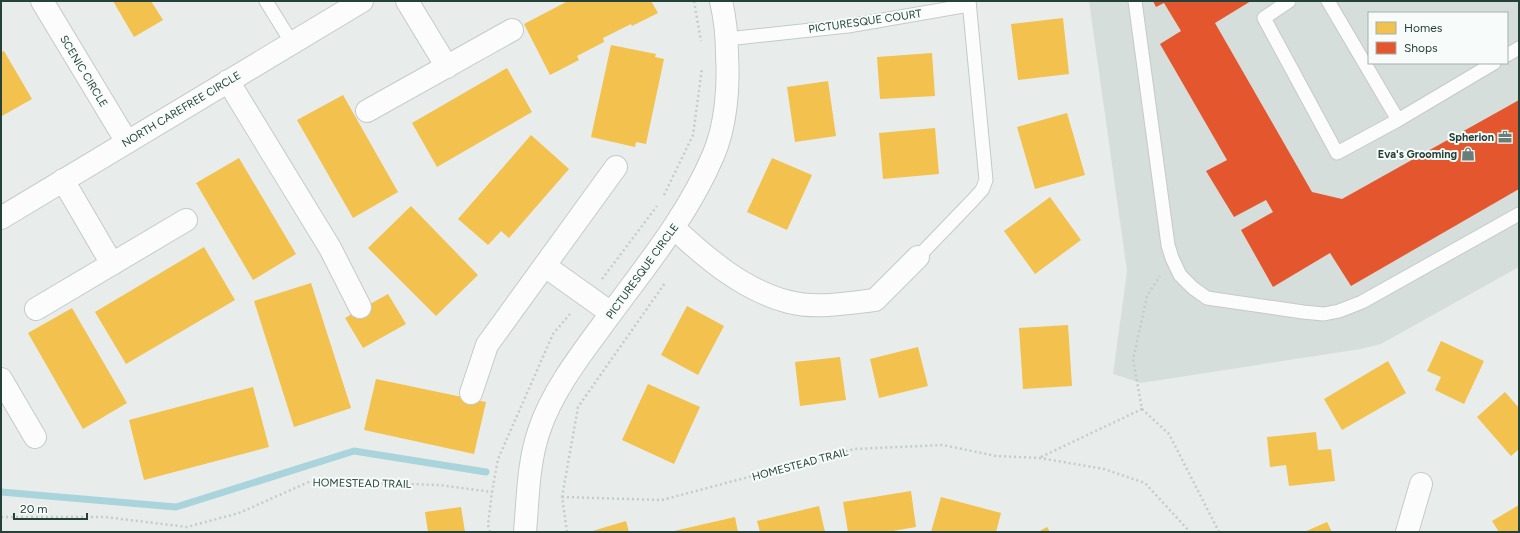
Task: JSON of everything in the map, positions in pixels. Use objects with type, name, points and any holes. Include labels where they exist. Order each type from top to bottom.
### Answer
[{"type":"street","name":"SCENIC CIRCLE","points":[[42,1],[126,142]]},
{"type":"street","name":"NORTH CAREFREE CIRCLE","points":[[1,218],[362,1]]},
{"type":"street","points":[[407,1],[447,67]]},
{"type":"street","name":"PICTURESQUE CIRCLE","points":[[525,532],[531,463],[539,430],[554,397],[589,343],[674,228],[714,155],[723,120],[729,82],[726,39],[721,1]]},
{"type":"street","points":[[367,111],[512,30]]},
{"type":"street","points":[[228,81],[330,248],[360,307]]},
{"type":"street","points":[[471,393],[488,345],[616,167]]},
{"type":"street","points":[[63,180],[112,264]]},
{"type":"street","points":[[36,309],[186,220]]},
{"type":"street","points":[[674,228],[691,244],[731,275],[758,291],[790,302],[819,305],[875,300],[918,257]]},
{"type":"street","points":[[545,266],[611,313]]},
{"type":"street","points":[[1,379],[35,437]]},
{"type":"street","points":[[1407,532],[1421,484]]},
{"type":"lane","points":[[266,1],[292,43]]},
{"type":"lane","points":[[1135,1],[1168,245],[1180,275],[1193,288],[1207,298],[1303,312],[1324,314],[1339,311],[1362,302],[1519,214]]},
{"type":"lane","points":[[1289,1],[1264,18],[1337,153],[1398,120],[1492,64]]},
{"type":"lane","points":[[1328,1],[1398,120]]},
{"type":"lane","name":"PICTURESQUE COURT","points":[[726,39],[848,26],[969,3],[986,180],[982,190],[972,202],[918,257]]},
{"type":"lane","points":[[1508,54],[1519,48]]},
{"type":"path","points":[[694,1],[702,47]]},
{"type":"path","points":[[490,532],[488,525],[498,459],[552,334],[608,271],[661,200],[693,135],[703,62]]},
{"type":"path","points":[[1172,258],[1147,296],[1133,360],[1142,409],[1169,434],[1219,532]]},
{"type":"path","name":"HOMESTEAD TRAIL","points":[[1040,458],[1142,409]]},
{"type":"path","name":"HOMESTEAD TRAIL","points":[[562,498],[662,500],[854,449],[943,445],[996,456],[1040,458],[1104,469],[1145,483],[1190,532]]},
{"type":"path","name":"HOMESTEAD TRAIL","points":[[1,516],[106,518],[187,527],[239,513],[311,481],[440,485],[492,492]]},
{"type":"shaded area","points":[[1089,1],[1519,1],[1519,267],[1381,344],[1361,349],[1141,383],[1113,374],[1127,271]]},
{"type":"building: Homes","points":[[113,1],[151,1],[163,20],[134,37]]},
{"type":"building: Homes","points":[[568,1],[651,1],[658,13],[603,38],[604,42],[577,56],[579,60],[550,75],[524,24]]},
{"type":"building: Homes","points":[[1063,18],[1069,74],[1018,80],[1011,24]]},
{"type":"building: Homes","points":[[611,45],[656,54],[655,57],[664,59],[646,144],[636,142],[635,147],[591,137]]},
{"type":"building: Homes","points":[[4,51],[32,99],[2,116],[1,52]]},
{"type":"building: Homes","points":[[932,53],[935,96],[880,99],[877,57]]},
{"type":"building: Homes","points":[[507,68],[532,112],[437,167],[412,123]]},
{"type":"building: Homes","points":[[828,81],[836,136],[795,142],[787,87]]},
{"type":"building: Homes","points":[[343,95],[398,192],[353,218],[297,120]]},
{"type":"building: Homes","points":[[1067,113],[1085,175],[1035,189],[1017,127]]},
{"type":"building: Homes","points":[[935,128],[939,174],[883,179],[879,133]]},
{"type":"building: Homes","points":[[531,135],[569,169],[509,238],[501,231],[488,245],[458,219]]},
{"type":"building: Homes","points":[[239,158],[296,254],[253,280],[196,183]]},
{"type":"building: Homes","points":[[772,158],[812,175],[787,230],[747,212]]},
{"type":"building: Homes","points":[[1050,197],[1081,240],[1035,274],[1004,231]]},
{"type":"building: Homes","points":[[411,206],[478,275],[436,316],[368,248]]},
{"type":"building: Homes","points":[[204,247],[235,300],[126,364],[95,312]]},
{"type":"building: Homes","points":[[311,283],[351,408],[294,427],[254,301]]},
{"type":"building: Homes","points":[[388,294],[406,324],[363,348],[345,318]]},
{"type":"building: Homes","points":[[687,306],[724,326],[698,375],[661,355]]},
{"type":"building: Homes","points":[[72,308],[127,403],[83,429],[28,333]]},
{"type":"building: Homes","points":[[1068,325],[1072,386],[1023,389],[1019,328]]},
{"type":"building: Homes","points":[[1441,341],[1484,361],[1464,404],[1435,390],[1441,377],[1427,371]]},
{"type":"building: Homes","points":[[918,347],[928,386],[879,398],[870,359]]},
{"type":"building: Homes","points":[[840,357],[846,400],[800,406],[795,362]]},
{"type":"building: Homes","points":[[1388,361],[1406,393],[1342,430],[1324,399]]},
{"type":"building: Homes","points":[[376,379],[486,402],[474,454],[364,430]]},
{"type":"building: Homes","points":[[648,384],[700,407],[674,464],[622,440]]},
{"type":"building: Homes","points":[[253,387],[269,447],[144,480],[129,420]]},
{"type":"building: Homes","points":[[1505,392],[1519,408],[1519,449],[1511,456],[1477,417]]},
{"type":"building: Homes","points":[[1316,432],[1318,450],[1331,449],[1335,481],[1289,486],[1286,465],[1270,467],[1267,437]]},
{"type":"building: Homes","points":[[911,491],[916,527],[887,532],[848,532],[843,502]]},
{"type":"building: Homes","points":[[941,497],[1001,513],[996,532],[931,532]]},
{"type":"building: Homes","points":[[1519,505],[1519,532],[1499,532],[1492,521]]},
{"type":"building: Homes","points":[[819,506],[825,532],[760,532],[757,521]]},
{"type":"building: Homes","points":[[461,507],[465,532],[428,532],[425,512]]},
{"type":"building: Homes","points":[[735,517],[738,532],[674,532],[674,531]]},
{"type":"building: Homes","points":[[626,521],[629,532],[589,532]]},
{"type":"building: Homes","points":[[1327,522],[1332,532],[1304,532]]},
{"type":"building: Homes","points":[[1047,527],[1050,532],[1038,532]]},
{"type":"building: Shops","points":[[1153,1],[1251,1],[1215,23],[1312,192],[1342,199],[1519,100],[1519,189],[1351,286],[1330,253],[1273,287],[1241,230],[1273,212],[1266,200],[1234,217],[1206,171],[1227,160],[1160,44],[1181,31],[1164,3],[1156,7]]},
{"type":"waterway","points":[[1,492],[176,507],[354,451],[486,472]]},
{"type":"place","name":"Spherion","points":[[1505,137]]},
{"type":"place","name":"Eva's Grooming","points":[[1468,154]]}]
